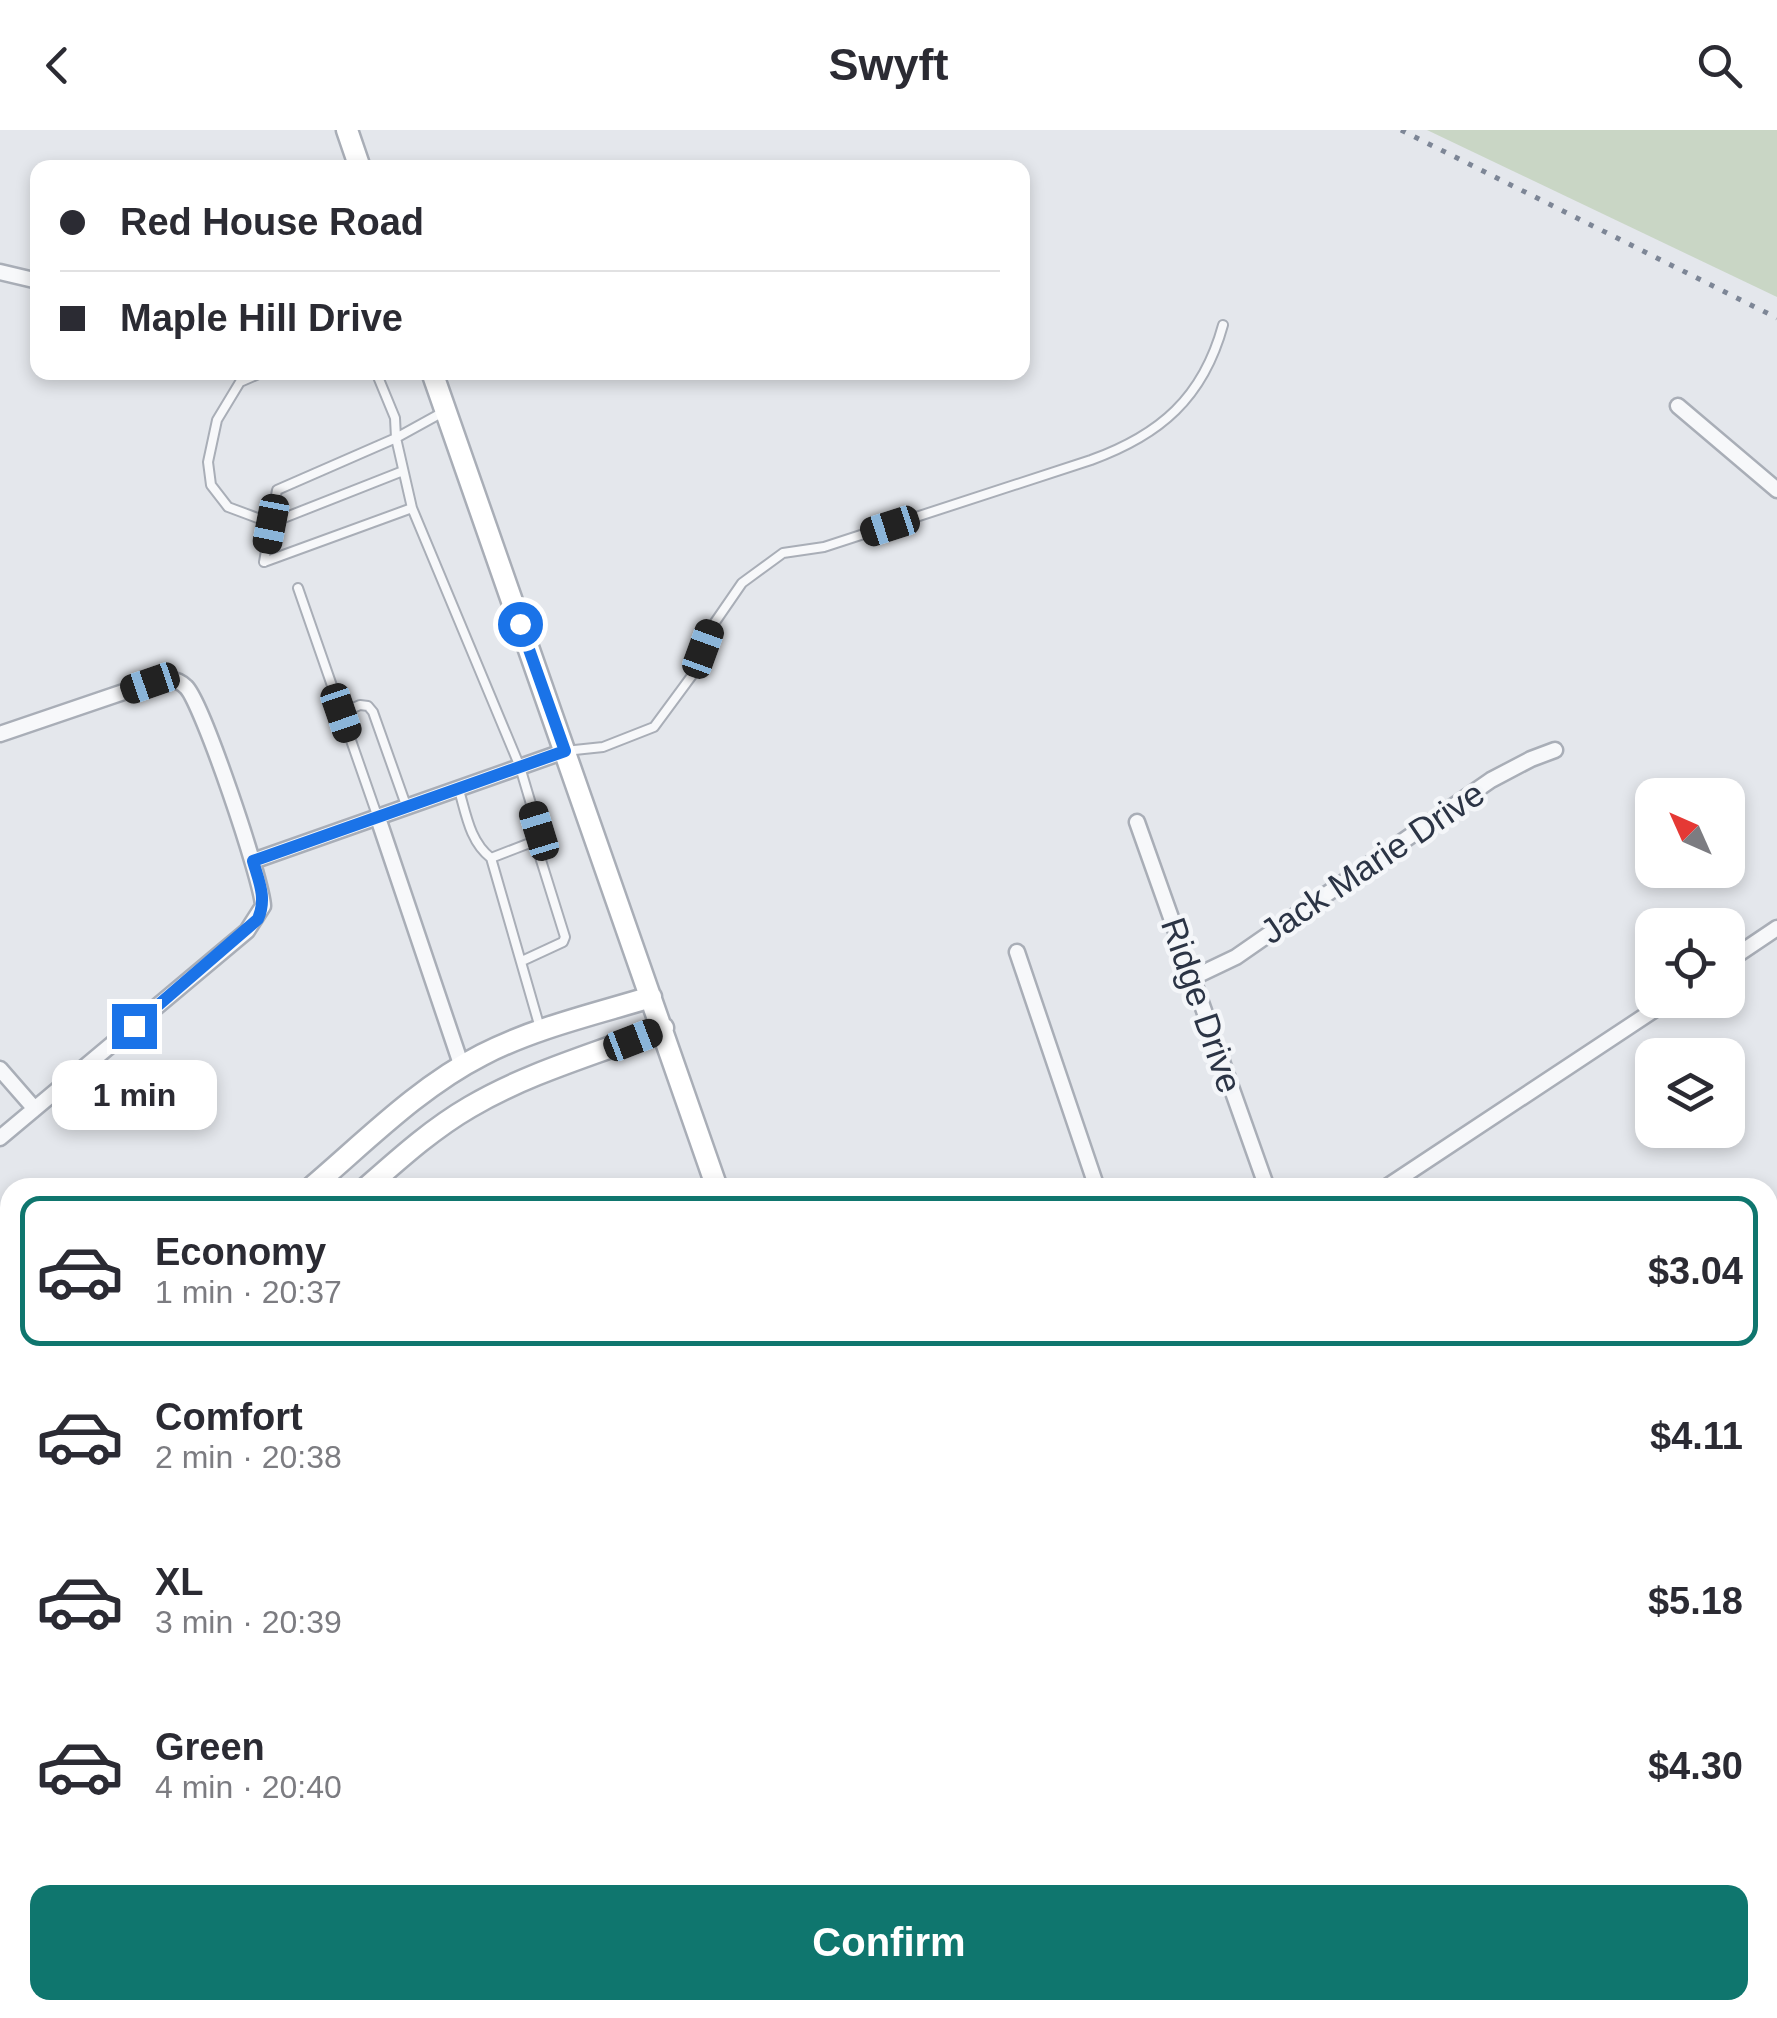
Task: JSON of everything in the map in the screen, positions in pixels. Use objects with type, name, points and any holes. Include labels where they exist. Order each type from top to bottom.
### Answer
[{"type":"main road","points":[[347,130],[357,160]]},
{"type":"main road","points":[[435,380],[714,1178]]},
{"type":"main road","points":[[323,1178],[415,1101],[481,1055],[650,997]]},
{"type":"main road","points":[[377,1178],[474,1104],[663,1028]]},
{"type":"street","points":[[0,272],[30,278]]},
{"type":"street","points":[[1678,406],[1777,490]]},
{"type":"street","points":[[0,734],[164,679],[183,683],[195,701],[253,861],[263,906],[258,919],[209,964],[0,1138]]},
{"type":"street","name":"Jack Marie Drive","points":[[1192,978],[1236,957],[1491,780],[1531,758],[1556,750]]},
{"type":"street","points":[[253,861],[565,751]]},
{"type":"street","points":[[378,818],[462,1067]]},
{"type":"street","name":"Ridge Drive","points":[[1137,822],[1264,1178]]},
{"type":"street","points":[[1745,950],[1777,928]]},
{"type":"street","points":[[1017,952],[1094,1178]]},
{"type":"street","points":[[1400,1178],[1641,1018]]},
{"type":"street","points":[[0,1068],[34,1108]]},
{"type":"lane","points":[[565,751],[603,747],[654,727],[696,670],[711,628],[742,583],[782,553],[824,547],[1073,466],[1126,446],[1159,428],[1202,381],[1223,326]]},
{"type":"lane","points":[[245,380],[217,420],[208,462],[212,485],[228,507],[271,524],[403,471]]},
{"type":"lane","points":[[379,380],[395,418],[412,508],[520,767],[539,831],[535,840],[565,937],[563,942],[522,961]]},
{"type":"lane","points":[[412,508],[264,562],[277,490],[396,438],[445,411]]},
{"type":"lane","points":[[298,588],[378,818]]},
{"type":"lane","points":[[341,713],[360,705],[373,712],[407,808]]},
{"type":"lane","points":[[459,790],[472,834],[491,858],[541,1032]]},
{"type":"lane","points":[[491,858],[535,840]]},
{"type":"green space","points":[[1427,130],[1777,130],[1777,297]]},
{"type":"railway","points":[[1401,130],[1777,318]]},
{"type":"route","points":[[134,1026],[258,919],[262,893],[253,861],[565,751],[520,624]]}]
